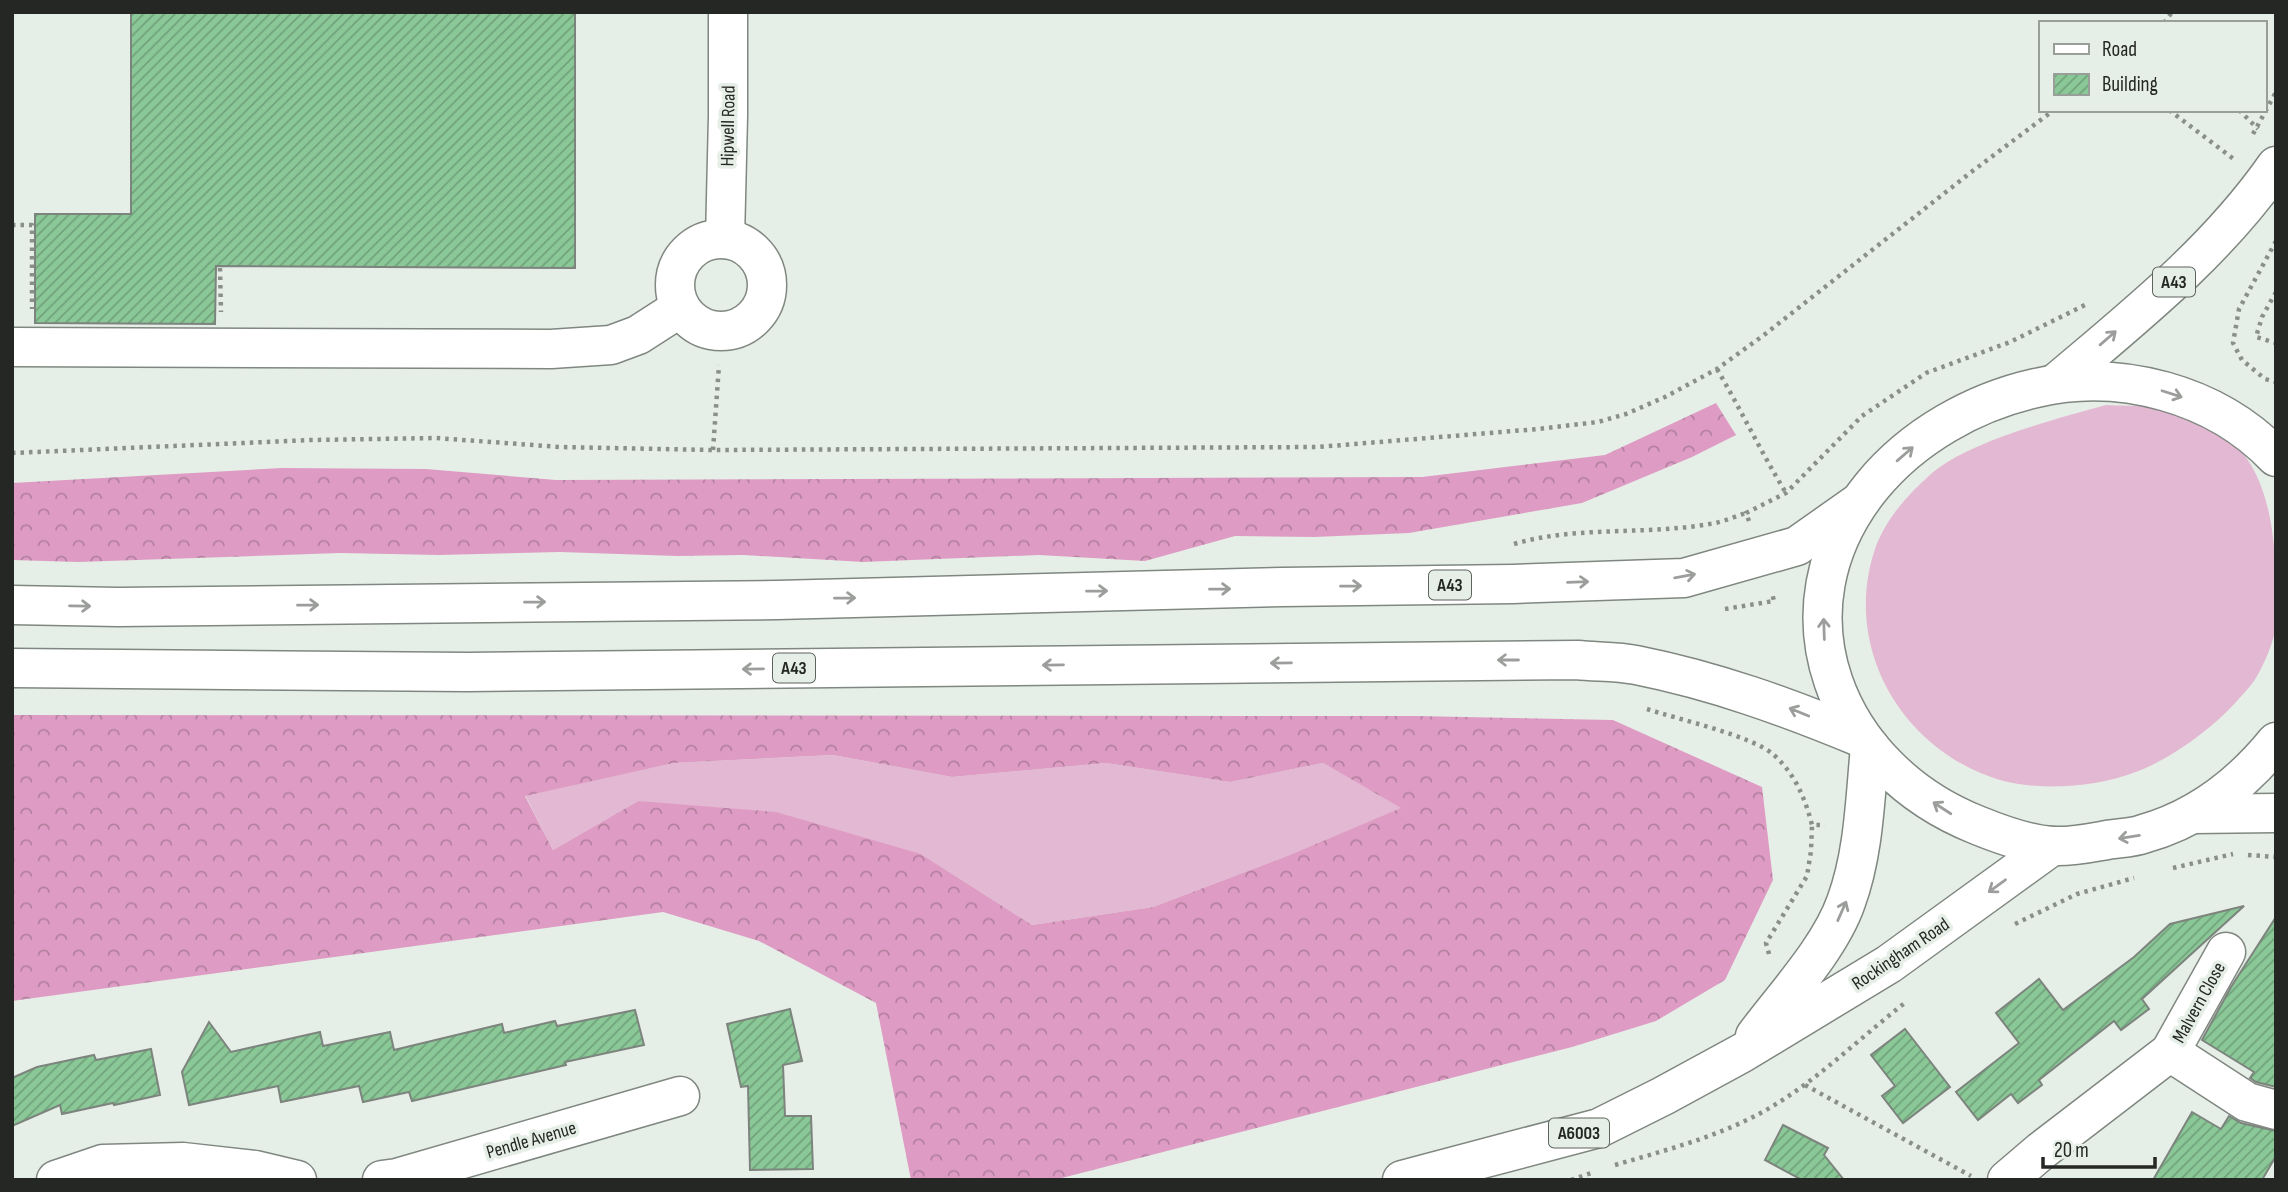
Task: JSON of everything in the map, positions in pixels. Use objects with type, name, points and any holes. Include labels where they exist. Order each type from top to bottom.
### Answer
[{"type":"main road","name":"Hipwell Road","points":[[725,239],[728,12]]},
{"type":"main road","name":"A43","points":[[2056,383],[2184,274],[2224,231],[2261,155]]},
{"type":"main road","points":[[725,239],[741,243],[754,253],[764,267],[767,283],[765,299],[757,314],[746,324],[723,331],[699,326],[680,308],[676,301],[675,286],[677,271],[684,257],[696,246],[711,240],[725,239]]},
{"type":"main road","points":[[12,347],[537,349],[611,345],[638,335],[680,308]]},
{"type":"main road","name":"A43","points":[[2276,457],[2224,415],[2171,392],[2114,381],[2056,383],[2016,392],[1979,406],[1944,425],[1912,447],[1883,473],[1858,503],[1841,534],[1829,567],[1823,602],[1829,672],[1841,705],[1866,743],[1892,772],[1908,785],[1955,817],[1998,834],[2052,846],[2092,843],[2143,834],[2193,814],[2227,792],[2258,765],[2276,742]]},
{"type":"main road","name":"A43","points":[[12,605],[118,607],[777,600],[1684,578],[1797,546],[1858,503]]},
{"type":"main road","name":"A43","points":[[12,668],[467,672],[1577,660],[1634,664],[1703,680],[1780,704],[1866,743]]},
{"type":"main road","name":"Rockingham Road","points":[[1742,1053],[1831,934],[1846,903],[1860,848],[1866,743]]},
{"type":"main road","points":[[2193,814],[2276,813]]},
{"type":"main road","name":"Rockingham Road","points":[[1402,1180],[1599,1128],[1663,1096],[1742,1053],[1889,964],[2052,846]]},
{"type":"main road","name":"Malvern Close","points":[[2007,1180],[2170,1052],[2226,952]]},
{"type":"main road","name":"Malvern Close","points":[[2170,1052],[2248,1102],[2276,1110]]},
{"type":"main road","name":"Pendle Avenue","points":[[382,1180],[397,1178],[680,1096]]},
{"type":"main road","points":[[56,1180],[103,1164],[183,1162],[255,1170],[297,1180]]},
{"type":"path","points":[[2267,110],[2276,92]]},
{"type":"path","points":[[12,453],[66,453],[312,440],[436,438],[560,447],[713,450],[1318,446],[1437,438],[1598,422],[1626,414],[1665,397],[1717,369],[2051,112]]},
{"type":"path","points":[[2172,112],[2235,159],[2261,155],[2257,129],[2241,112]]},
{"type":"path","points":[[2249,139],[2266,112]]},
{"type":"path","points":[[2227,169],[2242,149]]},
{"type":"path","points":[[12,225],[32,225],[32,313]]},
{"type":"path","points":[[2276,241],[2239,309],[2233,343],[2242,360],[2266,379],[2276,382]]},
{"type":"path","points":[[220,268],[221,323]]},
{"type":"path","points":[[2276,292],[2262,317],[2256,337],[2276,343]]},
{"type":"path","points":[[1513,584],[1510,545],[1535,538],[1716,523],[1746,513],[1786,493],[1862,416],[1926,373],[2010,342],[2096,300]]},
{"type":"path","points":[[713,450],[719,365]]},
{"type":"path","points":[[1717,369],[1786,493]]},
{"type":"path","points":[[1746,513],[1751,527]]},
{"type":"path","points":[[1636,706],[1740,738],[1773,753],[1797,782],[1806,800],[1812,825],[1807,876],[1766,943],[1783,999]]},
{"type":"path","points":[[1812,825],[1830,825]]},
{"type":"path","points":[[2170,868],[2232,854],[2276,857]]},
{"type":"path","points":[[2014,924],[2077,894],[2144,875]]},
{"type":"path","points":[[1607,1168],[1696,1141],[1756,1116],[1805,1085],[1916,993]]},
{"type":"path","points":[[1805,1085],[1978,1180]]},
{"type":"path","points":[[1571,1180],[1595,1172]]},
{"type":"shaded area","points":[[2106,405],[2150,407],[2181,415],[2223,435],[2244,455],[2255,472],[2269,511],[2276,574],[2277,612],[2274,637],[2256,678],[2236,702],[2202,733],[2160,761],[2117,778],[2081,785],[2043,786],[2007,782],[1958,762],[1929,741],[1905,715],[1886,686],[1873,654],[1867,620],[1867,585],[1875,549],[1891,518],[1906,499],[1947,462],[2014,432]]},
{"type":"shaded area","points":[[833,755],[952,777],[1106,763],[1230,782],[1323,763],[1402,808],[1287,856],[1153,907],[1032,925],[921,854],[638,801],[553,850],[525,795],[674,763]]},
{"type":"green space","points":[[1716,403],[1736,435],[1692,457],[1582,503],[1409,533],[1314,537],[1235,536],[1145,561],[1039,555],[863,562],[743,555],[560,552],[439,555],[340,553],[78,562],[12,560],[12,483],[282,468],[426,469],[556,480],[1422,477],[1605,455]]},
{"type":"green space","points":[[12,715],[1416,716],[1613,720],[1762,787],[1773,880],[1725,980],[1656,1021],[1572,1047],[1054,1180],[911,1180],[876,1003],[759,941],[663,912],[12,1001]],"holes":[[[833,755],[952,777],[1106,763],[1230,782],[1323,763],[1401,808],[1287,856],[1153,907],[1032,925],[921,854],[776,812],[638,801],[553,850],[525,796],[674,763]]]},
{"type":"building","points":[[131,12],[575,12],[575,268],[216,266],[215,324],[35,323],[35,214],[131,214]]},
{"type":"building","points":[[2244,906],[2142,999],[2149,1009],[2121,1030],[2114,1021],[2039,1080],[2042,1085],[2018,1103],[2011,1094],[1978,1120],[1956,1092],[2019,1043],[1996,1013],[2039,979],[2063,1010],[2134,957],[2170,924]]},
{"type":"building","points":[[2276,917],[2276,1087],[2256,1082],[2250,1078],[2254,1072],[2202,1040],[2231,987]]},
{"type":"building","points":[[790,1009],[802,1061],[783,1065],[785,1116],[811,1116],[813,1169],[750,1170],[748,1086],[741,1087],[727,1024]]},
{"type":"building","points":[[635,1010],[644,1045],[412,1101],[409,1092],[363,1102],[359,1086],[281,1102],[278,1086],[189,1105],[182,1072],[209,1022],[231,1052],[320,1032],[323,1046],[390,1032],[394,1050],[502,1024],[504,1033],[555,1021],[557,1026]]},
{"type":"building","points":[[1905,1029],[1950,1087],[1903,1123],[1882,1096],[1895,1086],[1871,1055]]},
{"type":"building","points":[[151,1049],[160,1095],[62,1114],[60,1105],[12,1126],[12,1078],[37,1067],[94,1055],[96,1060]]},
{"type":"building","points":[[2192,1112],[2221,1129],[2229,1116],[2241,1123],[2276,1131],[2276,1156],[2262,1180],[2153,1180]]},
{"type":"building","points":[[1783,1125],[1828,1148],[1824,1155],[1844,1180],[1802,1180],[1765,1160]]}]
